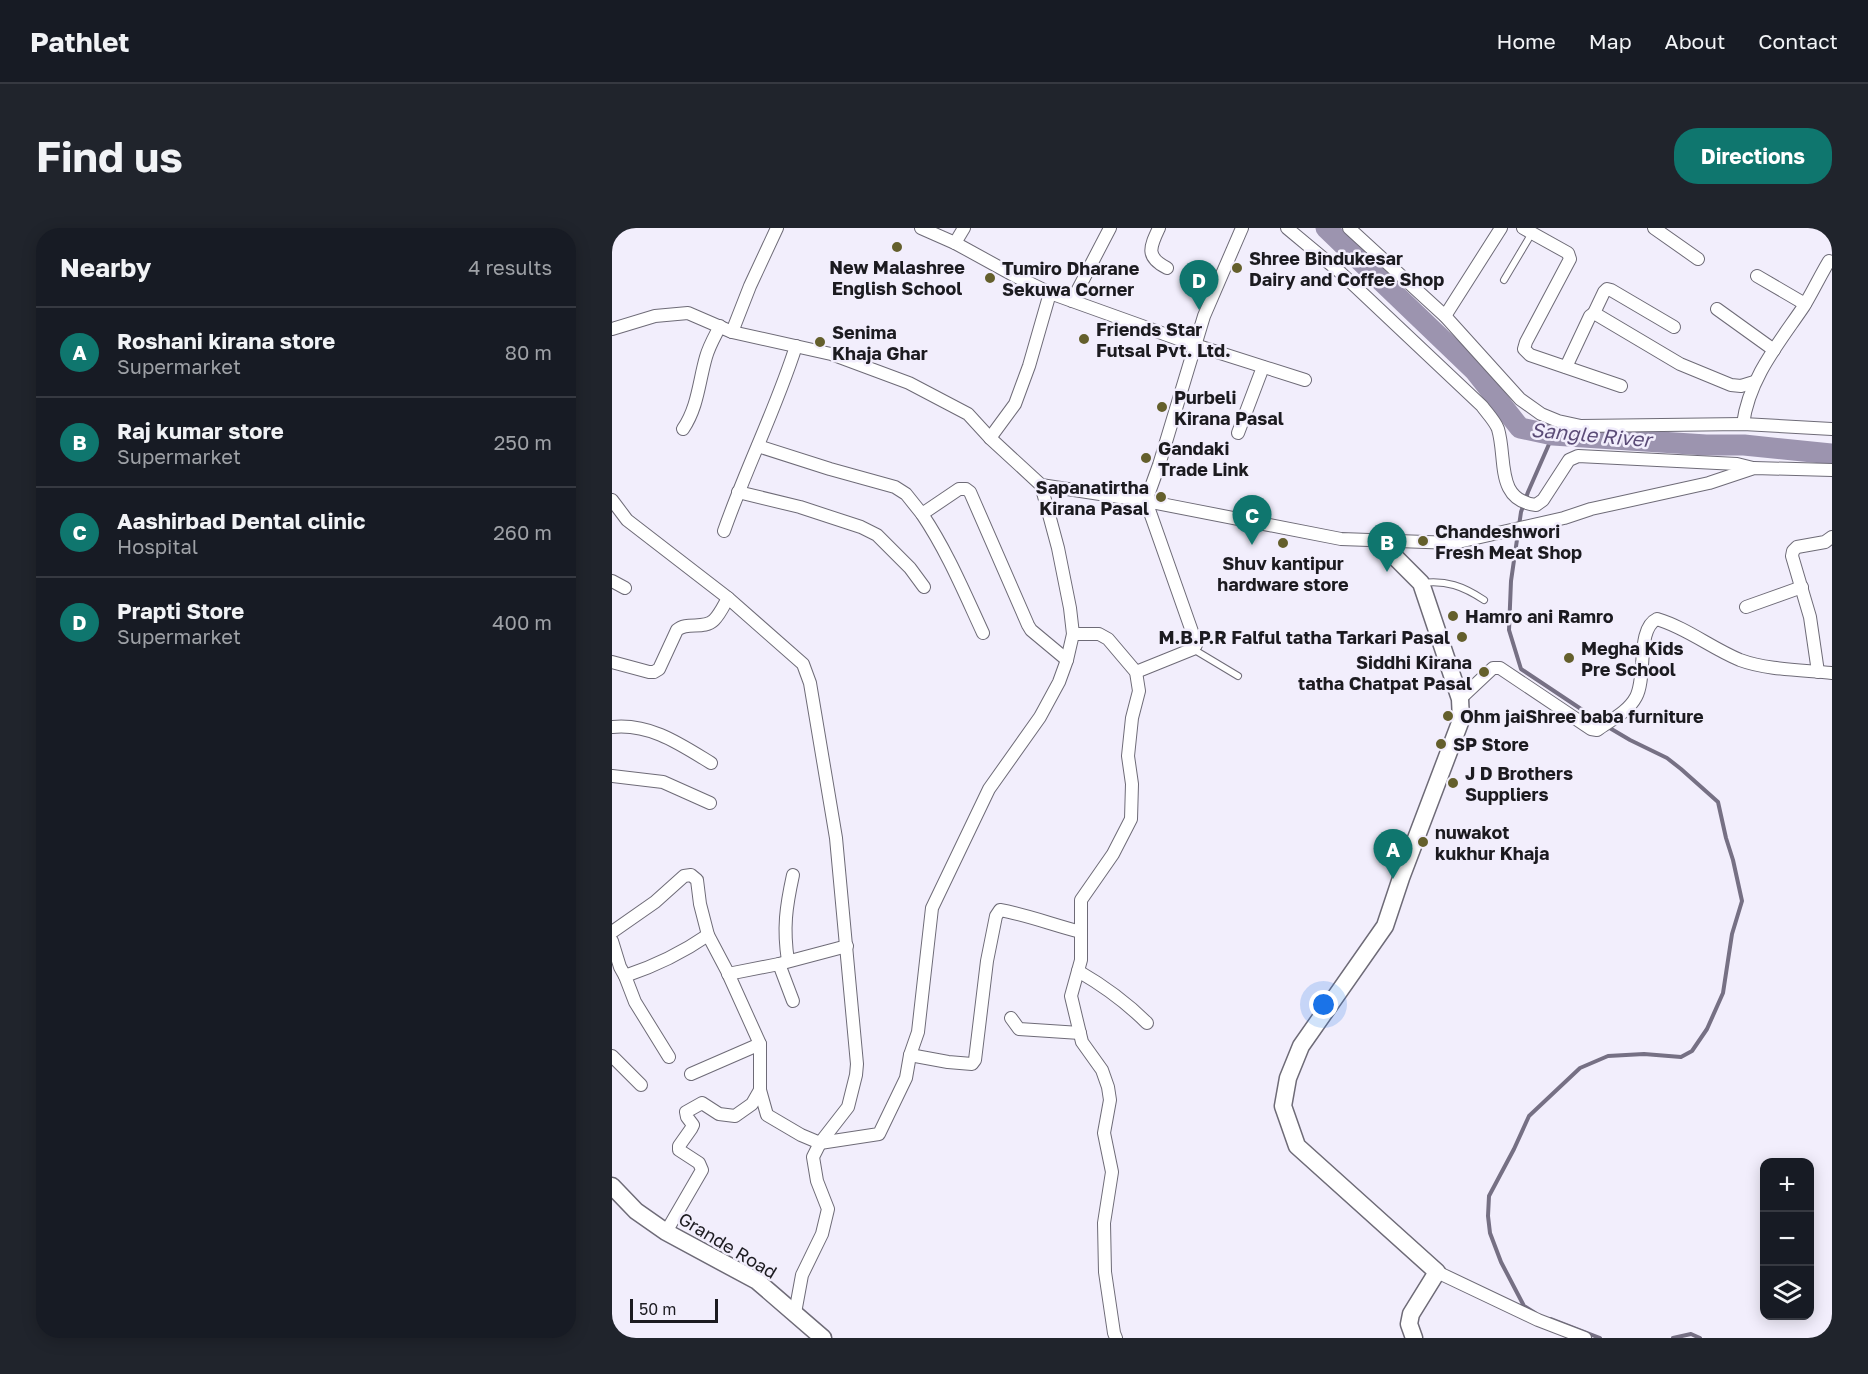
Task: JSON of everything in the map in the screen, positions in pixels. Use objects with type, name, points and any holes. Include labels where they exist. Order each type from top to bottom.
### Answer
[{"type":"street","points":[[732,332],[777,228]]},
{"type":"street","points":[[921,228],[955,243],[1050,293],[1195,345],[1305,380]]},
{"type":"street","points":[[955,243],[964,228]]},
{"type":"street","points":[[1072,301],[1110,228]]},
{"type":"street","points":[[1159,228],[1151,251],[1152,258],[1167,268]]},
{"type":"street","points":[[1136,672],[1193,649],[1196,645],[1146,501],[1204,316],[1242,228]]},
{"type":"street","points":[[1287,228],[1341,273],[1482,406],[1497,427],[1510,493],[1524,504],[1536,505],[1543,500],[1569,460],[1578,456],[1737,464],[1754,468],[1832,470]]},
{"type":"street","points":[[1348,228],[1445,316],[1520,399],[1541,414],[1558,421],[1581,426],[1743,424],[1832,429]]},
{"type":"street","points":[[1445,316],[1501,228]]},
{"type":"street","points":[[1654,228],[1698,259]]},
{"type":"street","points":[[1528,230],[1568,253],[1570,259],[1524,349],[1530,355],[1621,386]]},
{"type":"street","points":[[1743,424],[1745,408],[1754,382],[1805,304],[1829,261]]},
{"type":"street","points":[[1757,276],[1805,304]]},
{"type":"street","points":[[1566,367],[1590,316],[1607,290],[1611,290],[1674,327]]},
{"type":"street","points":[[990,438],[1016,404],[1050,293]]},
{"type":"street","points":[[1717,309],[1774,350]]},
{"type":"street","points":[[612,329],[655,316],[688,313],[732,332],[831,354],[909,382],[968,414],[990,438],[1041,485],[1058,548],[1073,634],[1059,682],[1040,717],[989,789],[932,908],[918,1032],[910,1055],[906,1078],[879,1134],[820,1143],[801,1136],[767,1115],[760,1090],[760,1044],[708,935],[697,880],[691,875],[684,876],[655,902],[612,932]]},
{"type":"street","points":[[1593,313],[1680,364],[1731,385],[1741,386],[1754,382]]},
{"type":"street","points":[[684,429],[698,393],[707,355],[720,326]]},
{"type":"street","points":[[724,531],[796,346]]},
{"type":"street","points":[[1238,433],[1263,367]]},
{"type":"street","points":[[758,446],[895,487],[906,494],[937,536],[983,633]]},
{"type":"street","points":[[1041,485],[1146,501],[1341,539],[1454,543],[1709,483],[1754,468]]},
{"type":"street","points":[[922,514],[958,489],[966,489],[970,492],[1028,625],[1067,660]]},
{"type":"street","points":[[738,492],[800,507],[861,527],[877,535],[910,568],[924,587]]},
{"type":"street","points":[[612,500],[627,520],[728,598],[803,664],[810,683],[836,838],[856,1075],[848,1107],[820,1143],[813,1157],[817,1180],[828,1209],[822,1233],[802,1275],[795,1313]]},
{"type":"street","points":[[1818,672],[1810,617],[1792,556],[1793,550],[1797,547],[1825,542],[1832,537]]},
{"type":"street","points":[[1380,542],[1421,583],[1460,699],[1461,720],[1385,926],[1301,1046],[1288,1078],[1283,1106],[1297,1146],[1437,1272],[1538,1320],[1585,1338]]},
{"type":"street","points":[[612,581],[625,588]]},
{"type":"street","points":[[1746,607],[1802,587]]},
{"type":"street","points":[[612,662],[654,672],[659,669],[681,626],[701,625],[713,621],[728,598]]},
{"type":"street","points":[[1460,699],[1492,668],[1500,668],[1591,729],[1597,730],[1625,711],[1637,695],[1641,681],[1647,627],[1657,619],[1673,624],[1741,660],[1775,668],[1832,673]]},
{"type":"street","points":[[1073,634],[1099,634],[1108,639],[1136,672],[1138,691],[1132,718],[1128,756],[1132,783],[1131,819],[1113,854],[1081,900],[1081,960],[1071,996],[1082,1042],[1102,1070],[1110,1100],[1104,1133],[1112,1172],[1104,1223],[1105,1272],[1116,1338]]},
{"type":"street","points":[[612,727],[646,729],[674,740],[711,763]]},
{"type":"street","points":[[612,776],[663,782],[710,802]]},
{"type":"street","points":[[793,876],[784,923],[783,962],[793,1001]]},
{"type":"street","points":[[910,1055],[972,1064],[975,1060],[987,961],[996,916],[1000,910],[1019,913],[1052,925],[1081,932]]},
{"type":"street","points":[[625,976],[650,968],[691,947],[708,935]]},
{"type":"street","points":[[612,941],[635,1002],[669,1057]]},
{"type":"street","points":[[728,974],[846,946]]},
{"type":"street","points":[[1078,971],[1125,1001],[1147,1023]]},
{"type":"street","points":[[1011,1018],[1019,1029],[1080,1033]]},
{"type":"street","points":[[691,1074],[760,1044]]},
{"type":"street","points":[[612,1056],[640,1085]]},
{"type":"street","points":[[666,1232],[702,1170],[699,1163],[679,1150],[678,1146],[692,1130],[693,1125],[687,1112],[702,1102],[719,1114],[735,1116],[752,1104],[760,1090]]},
{"type":"street","name":"Grande Road","points":[[612,1186],[636,1211],[666,1232],[757,1281],[823,1338]]},
{"type":"street","points":[[1414,1338],[1409,1324],[1411,1314],[1437,1272]]},
{"type":"lane","points":[[1504,280],[1528,230]]},
{"type":"lane","points":[[1421,583],[1433,581],[1465,587],[1484,600]]},
{"type":"lane","points":[[1193,649],[1238,676]]},
{"type":"waterway","name":"Sangle River","points":[[1326,228],[1475,371],[1520,428],[1553,435],[1706,445],[1744,445],[1832,454]]},
{"type":"waterway","points":[[1553,435],[1521,512],[1511,581],[1509,630],[1521,669],[1602,723]]},
{"type":"waterway","points":[[1535,1313],[1524,1306],[1501,1262],[1490,1233],[1488,1216],[1489,1196],[1529,1116],[1580,1068],[1608,1056],[1644,1054],[1681,1057],[1692,1051],[1707,1029],[1723,993],[1732,934],[1742,901],[1718,802],[1667,758],[1608,727]]},
{"type":"waterway","points":[[1551,1319],[1600,1338]]},
{"type":"waterway","points":[[1673,1338],[1691,1334],[1700,1338]]},
{"type":"place","name":"New Malashree English School","points":[[897,247]]},
{"type":"place","name":"Shree Bindukesar Dairy and Coffee Shop","points":[[1237,268]]},
{"type":"place","name":"Tumiro Dharane Sekuwa Corner","points":[[990,278]]},
{"type":"place","name":"Prapti Store","points":[[1199,310]]},
{"type":"place","name":"Friends Star Futsal Pvt. Ltd.","points":[[1084,339]]},
{"type":"place","name":"Senima Khaja Ghar","points":[[820,342]]},
{"type":"place","name":"Purbeli Kirana Pasal","points":[[1162,407]]},
{"type":"place","name":"Gandaki Trade Link","points":[[1146,458]]},
{"type":"place","name":"Sapanatirtha Kirana Pasal","points":[[1161,497]]},
{"type":"place","name":"Chandeshwori Fresh Meat Shop","points":[[1423,541]]},
{"type":"place","name":"Shuv kantipur hardware store","points":[[1283,543]]},
{"type":"place","name":"Aashirbad Dental clinic","points":[[1252,545]]},
{"type":"place","name":"Raj kumar store","points":[[1387,572]]},
{"type":"place","name":"Hamro ani Ramro","points":[[1453,616]]},
{"type":"place","name":"M.B.P.R Falful tatha Tarkari Pasal","points":[[1462,637]]},
{"type":"place","name":"Megha Kids Pre School","points":[[1569,658]]},
{"type":"place","name":"Siddhi Kirana tatha Chatpat Pasal","points":[[1484,672]]},
{"type":"place","name":"Ohm jaiShree baba furniture","points":[[1448,716]]},
{"type":"place","name":"SP Store","points":[[1441,744]]},
{"type":"place","name":"J D Brothers Suppliers","points":[[1453,783]]},
{"type":"place","name":"nuwakot kukhur Khaja","points":[[1423,842]]},
{"type":"place","name":"Roshani kirana store","points":[[1393,879]]}]
